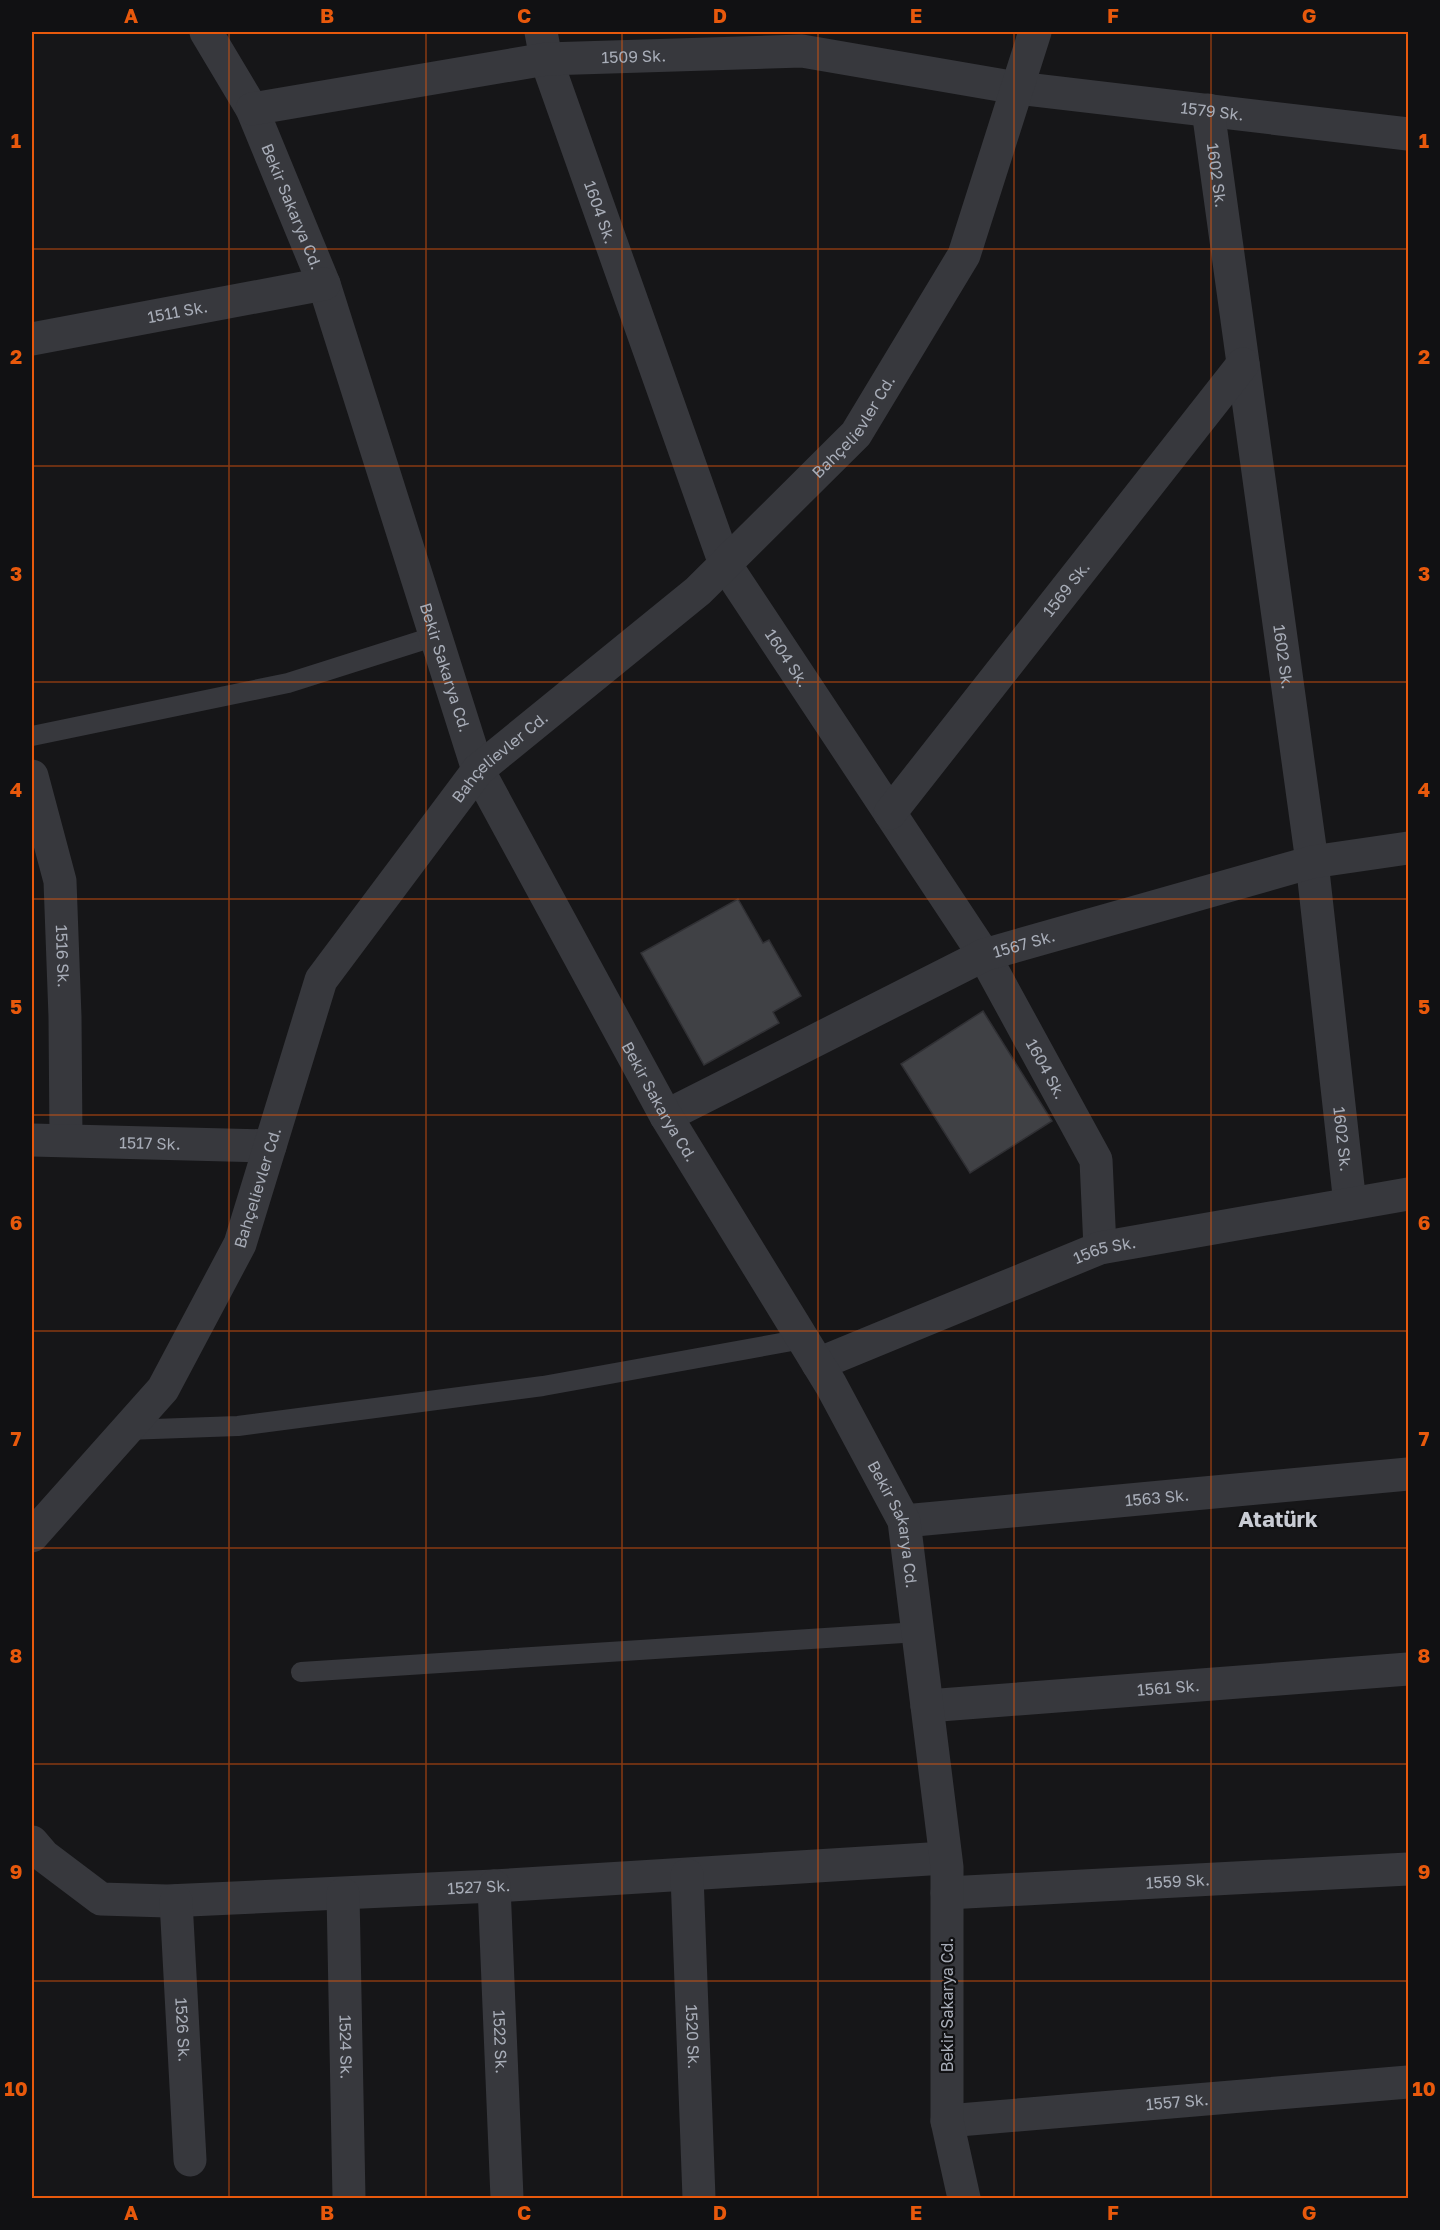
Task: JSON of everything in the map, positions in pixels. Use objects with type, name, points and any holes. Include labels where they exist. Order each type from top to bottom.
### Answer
[{"type":"street","name":"Bekir Sakarya Cd.","points":[[206,32],[252,109],[324,284],[478,770],[666,1116],[810,1351],[904,1521],[945,1858],[947,2121],[964,2199]]},
{"type":"street","name":"Bahçelievler Cd.","points":[[32,1536],[163,1389],[240,1244],[321,980],[478,770],[698,591],[856,434],[964,255],[1035,32]]},
{"type":"street","name":"1509 Sk.","points":[[252,109],[543,45],[804,41],[1017,88]]},
{"type":"street","name":"1604 Sk.","points":[[543,45],[725,564],[984,955],[1096,1160],[1100,1248]]},
{"type":"street","name":"1579 Sk.","points":[[1017,88],[1408,134]]},
{"type":"street","name":"1602 Sk.","points":[[1208,110],[1312,862],[1350,1204]]},
{"type":"street","name":"1511 Sk.","points":[[32,339],[324,284]]},
{"type":"street","name":"1569 Sk.","points":[[890,813],[1243,364]]},
{"type":"street","name":"1516 Sk.","points":[[32,776],[60,881],[65,1017],[66,1140]]},
{"type":"street","name":"1567 Sk.","points":[[666,1116],[984,955],[1312,862],[1408,848]]},
{"type":"street","name":"1517 Sk.","points":[[32,1140],[270,1146]]},
{"type":"street","name":"1565 Sk.","points":[[810,1351],[1100,1248],[1408,1194]]},
{"type":"street","name":"1563 Sk.","points":[[904,1521],[1408,1474]]},
{"type":"street","name":"1561 Sk.","points":[[927,1706],[1408,1669]]},
{"type":"street","name":"1527 Sk.","points":[[32,1842],[44,1856],[101,1899],[176,1900],[343,1894],[945,1858]]},
{"type":"street","name":"1559 Sk.","points":[[947,1893],[1408,1869]]},
{"type":"street","name":"1520 Sk.","points":[[687,1875],[699,2199]]},
{"type":"street","name":"1522 Sk.","points":[[494,1886],[507,2199]]},
{"type":"street","name":"1524 Sk.","points":[[343,1894],[349,2199]]},
{"type":"street","name":"1526 Sk.","points":[[176,1900],[190,2160]]},
{"type":"street","name":"1557 Sk.","points":[[947,2121],[1408,2082]]},
{"type":"lane","points":[[32,736],[288,684],[436,636]]},
{"type":"lane","points":[[126,1430],[238,1425],[810,1351]]},
{"type":"lane","points":[[301,1672],[918,1632]]},
{"type":"building","points":[[738,899],[763,943],[769,940],[801,996],[773,1012],[779,1023],[704,1065],[641,953]]},
{"type":"building","points":[[983,1011],[1052,1121],[970,1173],[901,1064]]},
{"type":"district","name":"Atatürk","points":[[1278,1519]]}]
